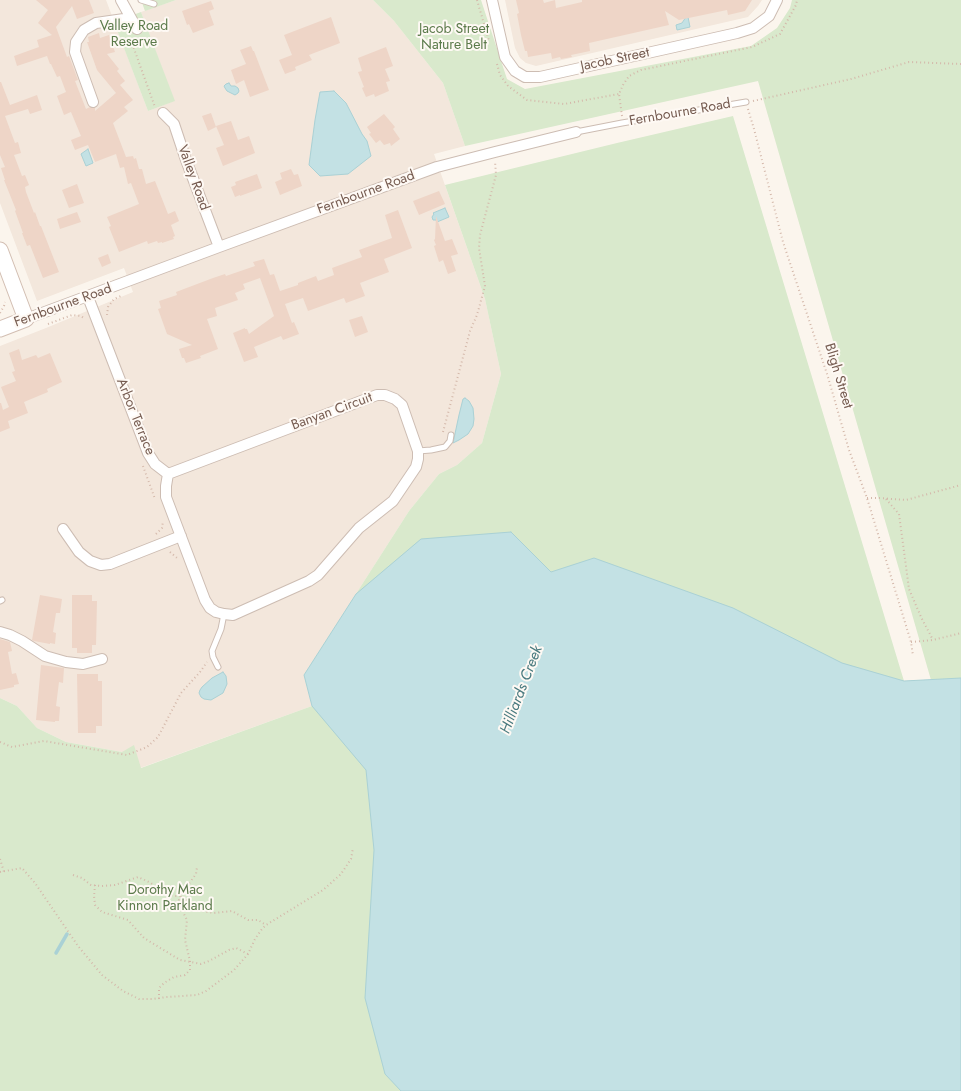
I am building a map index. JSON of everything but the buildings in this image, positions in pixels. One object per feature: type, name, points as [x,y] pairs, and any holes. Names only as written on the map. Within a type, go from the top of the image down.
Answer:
[{"type":"street","points":[[122,0],[137,29]]},
{"type":"street","name":"Jacob Street","points":[[492,0],[505,57],[515,71],[525,77],[540,77],[737,33],[753,28],[769,16],[777,0]]},
{"type":"street","points":[[93,102],[76,52],[76,42],[84,30],[96,23],[131,18]]},
{"type":"street","name":"Valley Road","points":[[163,113],[174,124],[218,247]]},
{"type":"street","name":"Fernbourne Road","points":[[0,328],[437,167],[576,132]]},
{"type":"street","points":[[0,250],[26,319]]},
{"type":"street","name":"Arbor Terrace","points":[[88,296],[148,453],[155,464],[168,474]]},
{"type":"street","name":"Banyan Circuit","points":[[168,474],[377,395],[386,395],[395,399],[402,405],[418,451]]},
{"type":"street","points":[[168,474],[166,497],[207,604],[216,612],[233,615],[309,581],[318,575],[359,528],[393,501],[416,467],[418,451]]},
{"type":"street","points":[[63,529],[79,552],[90,561],[100,565],[110,564],[181,536]]},
{"type":"street","points":[[0,632],[16,638],[45,656],[66,662],[83,664],[102,659]]},
{"type":"lane","points":[[141,0],[154,4]]},
{"type":"lane","name":"Fernbourne Road","points":[[576,132],[746,102]]},
{"type":"lane","points":[[418,451],[445,447],[450,441],[451,435]]},
{"type":"lane","points":[[218,667],[212,651],[221,629],[224,614]]},
{"type":"path","points":[[622,123],[619,94],[629,76],[641,70],[752,47],[780,34],[798,0]]},
{"type":"path","points":[[137,29],[133,46],[155,106],[163,113]]},
{"type":"path","points":[[746,102],[851,79],[910,62],[961,64]]},
{"type":"path","name":"Bligh Street","points":[[746,102],[783,242],[828,377],[849,450],[867,498],[911,642],[913,656]]},
{"type":"path","points":[[107,317],[107,311],[110,303],[121,296]]},
{"type":"path","points":[[48,324],[68,316],[76,315],[81,316],[87,321]]},
{"type":"path","points":[[141,461],[158,506]]},
{"type":"path","points":[[867,498],[906,500],[961,485]]},
{"type":"path","points":[[886,499],[899,514],[909,590],[933,640]]},
{"type":"path","points":[[158,540],[155,534],[162,528],[162,519]]},
{"type":"path","points":[[911,642],[933,640],[961,633]]},
{"type":"path","points":[[0,742],[12,747],[44,741],[127,755],[148,747],[158,737],[181,693],[200,672],[212,651]]},
{"type":"path","points":[[0,872],[22,868],[35,883],[78,946],[102,975],[123,991],[139,999],[153,1000],[197,995],[206,991],[234,970],[248,954],[255,939],[266,925],[323,890],[341,874],[351,859],[353,848]]},
{"type":"path","points":[[0,859],[4,872]]},
{"type":"path","points":[[159,999],[159,988],[164,983],[174,977],[185,975],[190,970],[190,961],[185,940],[187,920],[179,900],[196,874],[198,867]]},
{"type":"path","points":[[73,875],[82,878],[91,885],[115,885],[138,877],[151,883],[163,893],[173,896],[181,896],[202,911],[214,913],[232,911],[248,920],[258,920],[266,925]]},
{"type":"path","points":[[95,885],[95,905],[102,912],[128,920],[144,938],[180,960],[201,964],[236,948],[248,954]]},
{"type":"shaded area","points":[[0,0],[106,0],[148,111],[174,101],[141,12],[176,0],[373,0],[394,21],[443,83],[465,146],[434,154],[485,299],[501,374],[482,443],[457,465],[439,474],[409,511],[304,675],[312,706],[140,768],[122,752],[66,742],[37,728],[17,706],[0,698],[0,346],[133,292],[124,268],[37,301],[0,203]]},
{"type":"shaded area","points":[[505,0],[762,0],[748,17],[536,66],[526,63],[520,58],[515,48]]},
{"type":"green space","points":[[141,0],[176,0],[145,11]]},
{"type":"green space","points":[[373,0],[481,0],[507,79],[525,89],[751,46],[777,28],[790,8],[792,0],[961,0],[961,1091],[0,1091],[0,698],[17,706],[37,728],[66,742],[122,752],[134,745],[141,768],[312,706],[304,675],[409,511],[439,474],[457,465],[482,443],[501,374],[485,299],[445,185],[733,116],[904,681],[931,680],[758,81],[465,146],[443,83],[394,21]]},
{"type":"green space","name":"Valley Road Reserve","points":[[141,12],[175,101],[148,111],[114,22]]},
{"type":"water","points":[[686,17],[688,17],[690,27],[677,30],[676,25],[682,23]]},
{"type":"water","points":[[229,83],[231,86],[238,88],[238,93],[235,95],[227,91],[224,86]]},
{"type":"water","points":[[334,91],[346,103],[367,141],[371,156],[348,174],[320,176],[309,165],[315,120],[320,92]]},
{"type":"water","points":[[88,149],[93,163],[86,166],[81,154]]},
{"type":"water","points":[[445,208],[449,217],[437,222],[436,220],[433,220],[433,213]]},
{"type":"water","points":[[465,398],[469,401],[473,408],[473,426],[468,434],[453,443],[463,399]]},
{"type":"water","name":"Hilliards Creek","points":[[511,532],[551,572],[594,558],[733,608],[842,663],[904,681],[961,678],[961,1091],[401,1091],[385,1074],[365,998],[374,850],[366,770],[312,706],[304,675],[356,594],[421,539]]},
{"type":"water","points":[[223,672],[226,676],[227,684],[223,693],[211,700],[201,697],[199,693],[202,687],[212,678]]},
{"type":"waterway","points":[[56,953],[67,934]]},
{"type":"park label","name":"Jacob Street Nature Belt","points":[[454,38]]},
{"type":"park label","name":"Dorothy Mac Kinnon Parkland","points":[[165,900]]}]
